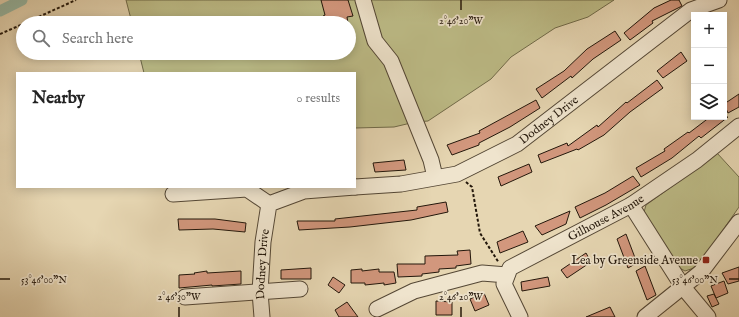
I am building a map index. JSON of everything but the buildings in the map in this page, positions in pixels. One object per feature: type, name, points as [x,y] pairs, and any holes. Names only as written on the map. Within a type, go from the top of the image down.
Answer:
[{"type":"street","points":[[363,0],[375,41],[391,62],[431,160],[435,178]]},
{"type":"street","name":"Dodney Drive","points":[[356,187],[401,184],[457,174],[517,144],[691,10],[712,1]]},
{"type":"street","name":"Gilhouse Avenue","points":[[507,275],[510,268],[631,205],[697,160],[739,126]]},
{"type":"street","name":"Dodney Drive","points":[[262,317],[260,292],[269,204],[304,191],[342,188]]},
{"type":"street","points":[[173,194],[247,189],[269,204]]},
{"type":"street","points":[[631,205],[683,286],[708,317]]},
{"type":"street","points":[[645,317],[702,272],[738,224]]},
{"type":"street","points":[[376,309],[414,291],[482,273],[507,275],[504,284],[520,317]]},
{"type":"street","points":[[185,297],[300,289]]},
{"type":"path","points":[[40,16],[76,0]]},
{"type":"path","points":[[0,34],[16,27]]},
{"type":"path","points":[[453,174],[472,187],[480,233],[507,275]]},
{"type":"shaded area","points":[[126,0],[614,0],[588,17],[555,28],[511,57],[491,79],[428,121],[415,122],[394,127],[356,128],[356,72],[144,72],[141,60],[356,60],[356,16],[130,16]]},
{"type":"shaded area","points":[[717,153],[739,177],[739,207],[709,250],[694,268],[685,271],[676,266],[645,219],[644,212],[646,205]]},
{"type":"waterway","points":[[0,11],[22,0]]},
{"type":"place","name":"Lea by Greenside Avenue","points":[[706,260]]}]
